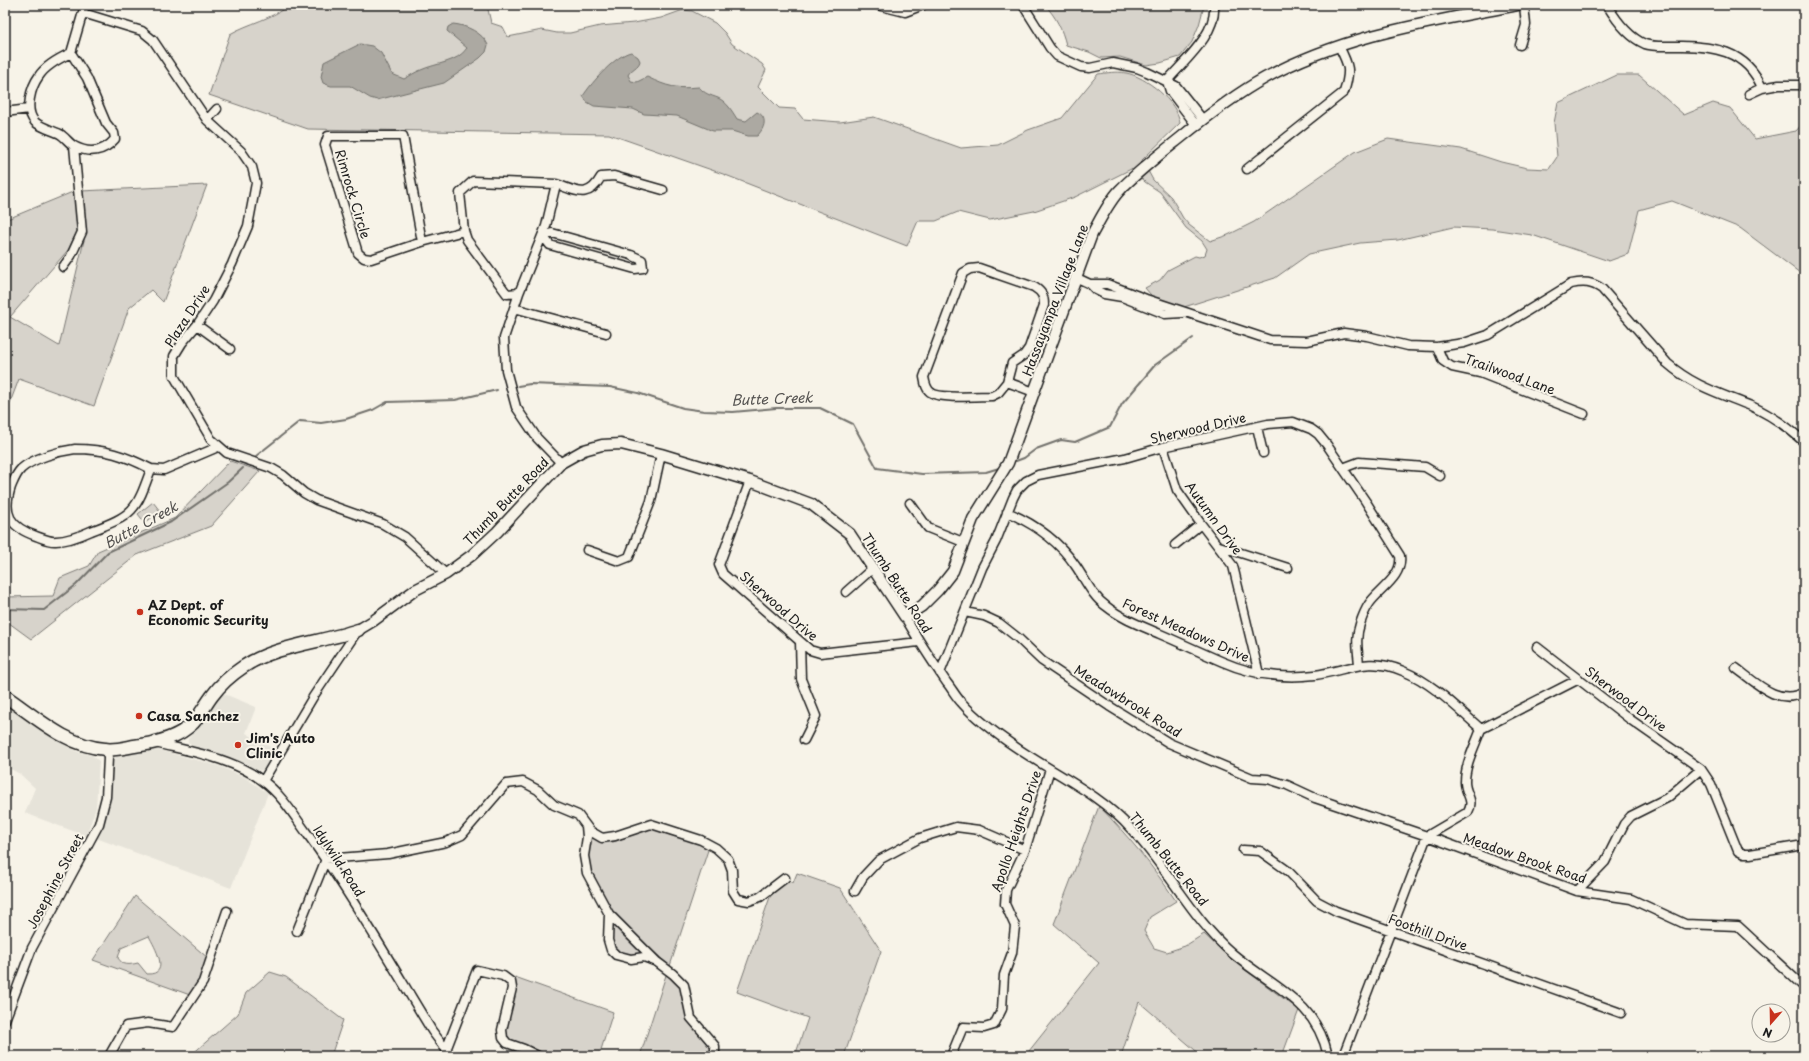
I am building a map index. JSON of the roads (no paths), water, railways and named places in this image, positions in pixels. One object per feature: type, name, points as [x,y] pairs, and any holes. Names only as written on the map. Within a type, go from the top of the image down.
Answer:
[{"type":"main road","points":[[5,696],[67,738],[84,746],[107,750],[155,743],[178,735],[193,722],[222,684],[244,667],[269,655],[296,646],[336,638],[358,630]]},
{"type":"street","points":[[877,5],[905,12],[923,5]]},
{"type":"street","points":[[1023,5],[1050,48],[1057,56],[1081,67],[1090,68],[1113,63],[1122,64],[1137,68],[1167,81],[1176,86],[1177,95],[1200,122]]},
{"type":"street","points":[[1167,81],[1209,32],[1214,18],[1214,5]]},
{"type":"street","name":"Hassayampa Village Lane","points":[[906,617],[922,606],[938,590],[953,571],[973,519],[1008,463],[1092,234],[1103,214],[1119,191],[1200,122],[1265,78],[1339,46],[1382,32],[1517,5]]},
{"type":"street","points":[[1520,45],[1526,25],[1524,5]]},
{"type":"street","points":[[1607,5],[1616,20],[1633,38],[1646,45],[1701,45],[1726,51],[1750,67],[1758,77],[1762,88]]},
{"type":"street","points":[[71,53],[87,78],[106,123],[114,132],[115,139],[109,146],[92,152],[74,146],[60,135],[35,121],[29,109],[31,95],[39,76],[56,60],[71,53],[84,9]]},
{"type":"street","name":"Plaza Drive","points":[[84,9],[142,31],[153,40],[207,120],[241,151],[252,167],[256,183],[248,226],[216,295],[198,325],[182,343],[174,356],[174,376],[211,439],[227,453],[271,468],[283,475],[304,493],[316,500],[383,524],[405,537],[446,574]]},
{"type":"street","points":[[1247,169],[1344,92],[1349,76],[1346,62],[1339,46]]},
{"type":"street","points":[[1749,94],[1762,88],[1778,85],[1804,85]]},
{"type":"street","points":[[5,112],[29,109]]},
{"type":"street","points":[[207,120],[218,109]]},
{"type":"street","name":"Rimrock Circle","points":[[422,242],[403,136],[328,136],[325,145],[358,253],[364,258],[371,259],[422,242],[464,231]]},
{"type":"street","points":[[63,267],[71,256],[82,232],[74,146]]},
{"type":"street","points":[[519,293],[507,294],[467,240],[464,231],[460,193],[473,182],[556,184],[583,193],[595,188],[601,177],[614,176],[663,190]]},
{"type":"street","points":[[556,184],[543,236],[519,293],[504,338],[506,370],[516,407],[537,438],[561,463]]},
{"type":"street","points":[[552,233],[631,255],[642,260],[643,268],[636,269],[550,246],[543,236],[552,233]]},
{"type":"street","points":[[979,268],[1034,287],[1040,291],[1044,298],[1044,305],[1029,348],[1024,355],[1012,363],[1007,382],[998,394],[992,396],[939,396],[931,393],[925,386],[924,377],[963,273],[970,269],[979,268]]},
{"type":"street","points":[[1075,277],[1090,284],[1096,290],[1104,294],[1135,299],[1164,314],[1188,312],[1270,340],[1308,341],[1344,333],[1367,336],[1408,346],[1437,347],[1464,343],[1488,335],[1571,284],[1583,281],[1594,283],[1602,289],[1667,363],[1677,372],[1691,382],[1752,407],[1780,423],[1804,442]]},
{"type":"street","points":[[514,308],[606,334]]},
{"type":"street","points":[[198,325],[230,349]]},
{"type":"street","name":"Trailwood Lane","points":[[1437,347],[1443,361],[1452,367],[1480,373],[1584,414]]},
{"type":"street","points":[[1007,382],[1034,392]]},
{"type":"street","name":"Sherwood Drive","points":[[940,673],[982,568],[996,541],[1007,512],[1017,490],[1026,481],[1038,475],[1125,458],[1163,447],[1257,427],[1293,422],[1311,429],[1327,444],[1400,556],[1400,562],[1396,574],[1369,605],[1360,624],[1357,639],[1359,665]]},
{"type":"street","points":[[1257,427],[1262,453]]},
{"type":"street","name":"Thumb Butte Road","points":[[264,781],[313,697],[358,630],[373,621],[415,590],[446,574],[472,555],[497,532],[561,463],[584,450],[602,445],[621,444],[660,454],[750,481],[812,504],[850,534],[906,617],[919,642],[961,702],[983,722],[1018,748],[1107,806],[1132,829],[1204,924],[1233,954],[1298,1002],[1312,1017],[1328,1056]]},
{"type":"street","points":[[150,469],[138,501],[128,514],[108,525],[65,541],[47,540],[27,532],[14,524],[7,510],[7,499],[14,478],[19,471],[24,467],[61,451],[90,449],[111,452],[132,459],[150,469],[164,470],[218,446]]},
{"type":"street","name":"Autumn Drive","points":[[1163,447],[1177,490],[1234,566],[1259,674]]},
{"type":"street","points":[[587,550],[619,561],[630,557],[652,501],[660,454]]},
{"type":"street","points":[[1343,468],[1359,462],[1424,467],[1440,476]]},
{"type":"street","name":"Sherwood Drive","points":[[750,481],[719,565],[724,574],[810,650],[820,653],[919,642]]},
{"type":"street","points":[[910,503],[928,528],[963,542]]},
{"type":"street","name":"Forest Meadows Drive","points":[[1007,512],[1041,529],[1057,543],[1075,565],[1085,582],[1106,606],[1128,620],[1224,662],[1259,674],[1270,676],[1316,675],[1367,664],[1384,665],[1403,670],[1418,678],[1443,696],[1481,729]]},
{"type":"street","points":[[1175,545],[1201,524]]},
{"type":"street","points":[[1219,546],[1288,568]]},
{"type":"street","points":[[846,592],[873,568]]},
{"type":"street","name":"Meadowbrook Road","points":[[965,612],[984,616],[999,623],[1018,638],[1042,661],[1109,706],[1169,743],[1252,778],[1268,779],[1287,785],[1316,798],[1427,836]]},
{"type":"street","points":[[800,642],[801,679],[816,716],[804,740]]},
{"type":"street","name":"Sherwood Drive","points":[[1537,647],[1631,720],[1700,768],[1712,784],[1738,851],[1744,854],[1750,854],[1804,846]]},
{"type":"street","points":[[1736,668],[1766,691],[1776,695],[1793,697],[1803,694]]},
{"type":"street","points":[[1343,1056],[1427,836],[1468,812],[1471,807],[1471,801],[1465,784],[1466,769],[1481,729],[1579,679]]},
{"type":"street","name":"Idylwild Road","points":[[155,743],[220,759],[264,781],[279,795],[326,859],[432,1031],[449,1053]]},
{"type":"street","name":"Josephine Street","points":[[5,1020],[32,948],[99,824],[106,797],[107,750]]},
{"type":"street","points":[[1577,891],[1605,862],[1624,824],[1631,816],[1667,798],[1700,768]]},
{"type":"street","name":"Apollo Heights Drive","points":[[952,1056],[963,1027],[984,1028],[994,1025],[1002,1009],[1004,975],[1012,954],[1015,926],[1005,904],[1006,890],[1025,850],[1050,769]]},
{"type":"street","points":[[297,931],[326,859],[388,854],[452,840],[462,835],[506,784],[523,782],[538,790],[554,805],[578,815],[590,831],[602,838],[615,836],[651,824],[701,840],[716,848],[728,860],[732,870],[733,891],[738,899],[749,901],[760,897],[785,878]]},
{"type":"street","points":[[586,826],[587,837],[584,856],[587,873],[609,914],[657,962],[673,974],[684,985],[691,1018],[715,1046],[715,1056]]},
{"type":"street","points":[[855,891],[864,877],[879,860],[920,838],[956,827],[979,830],[1025,850]]},
{"type":"street","name":"Meadow Brook Road","points":[[1427,836],[1577,891],[1631,899],[1684,924],[1738,926],[1804,986]]},
{"type":"street","name":"Foothill Drive","points":[[1243,850],[1260,851],[1288,870],[1317,901],[1336,911],[1621,1013]]},
{"type":"street","points":[[109,1056],[126,1026],[148,1023],[173,1027],[203,982],[227,911]]},
{"type":"street","points":[[609,914],[608,940],[611,950],[616,956],[631,959],[644,957],[657,962]]},
{"type":"street","points":[[449,1053],[477,970],[503,976],[511,982],[512,988],[502,1030],[503,1038],[507,1044],[524,1049],[538,1056]]},
{"type":"waterway","name":"Butte Creek","points":[[1016,461],[1024,458],[1036,449],[1061,440],[1075,442],[1110,427],[1122,404],[1155,365],[1193,338]]},
{"type":"waterway","name":"Butte Creek","points":[[518,386],[530,384],[610,387],[638,393],[683,408],[704,411],[733,412],[776,408],[820,408],[853,424],[877,468],[922,474],[986,472],[999,468]]},
{"type":"waterway","name":"Butte Creek","points":[[256,456],[300,421],[321,423],[346,419],[373,410],[387,402],[455,400],[497,390]]},
{"type":"waterway","name":"Butte Creek","points":[[5,609],[44,610],[76,585],[108,552],[171,522],[228,482],[243,468]]},
{"type":"place","name":"AZ Dept. of Economic Security","points":[[140,612]]},
{"type":"place","name":"Casa Sanchez","points":[[139,716]]},
{"type":"place","name":"Jim's Auto Clinic","points":[[238,745]]}]
